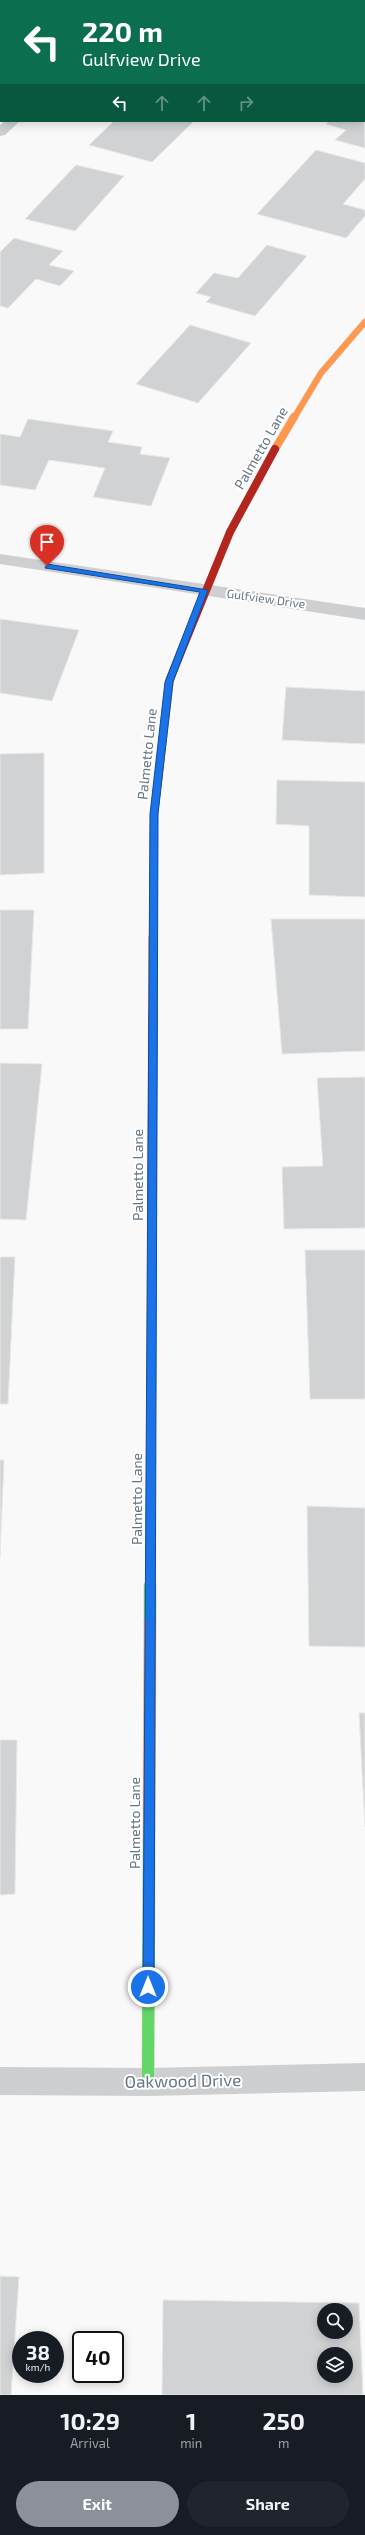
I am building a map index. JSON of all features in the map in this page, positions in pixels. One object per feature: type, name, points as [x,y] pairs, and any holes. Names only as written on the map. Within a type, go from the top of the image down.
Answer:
[{"type":"street","points":[[0,132],[12,122]]},
{"type":"street","name":"Palmetto Lane","points":[[148,2082],[154,814],[169,682],[204,590],[261,471],[321,372],[365,322]]},
{"type":"street","name":"Gulfview Drive","points":[[0,559],[365,614]]},
{"type":"street","name":"Oakwood Drive","points":[[0,2081],[148,2082],[365,2077]]},
{"type":"building","points":[[113,122],[193,122],[152,162],[89,145]]},
{"type":"building","points":[[328,122],[365,122],[365,148],[335,140],[346,130],[326,124]]},
{"type":"building","points":[[316,150],[365,163],[365,179],[343,204],[365,210],[365,216],[346,238],[257,214]]},
{"type":"building","points":[[76,165],[124,176],[75,231],[25,219]]},
{"type":"building","points":[[14,238],[63,251],[49,265],[74,271],[60,286],[36,279],[8,308],[0,306],[0,252]]},
{"type":"building","points":[[267,245],[307,256],[255,316],[206,302],[211,297],[196,293],[214,273],[238,278]]},
{"type":"building","points":[[190,325],[251,343],[198,403],[136,384]]},
{"type":"building","points":[[28,419],[113,431],[108,442],[142,447],[140,454],[170,458],[151,506],[93,497],[105,468],[49,460],[35,490],[0,485],[0,434],[20,437]]},
{"type":"building","points":[[0,619],[79,630],[52,701],[0,693]]},
{"type":"building","points":[[286,687],[365,691],[365,744],[282,740]]},
{"type":"building","points":[[44,753],[44,873],[0,875],[0,754]]},
{"type":"building","points":[[277,780],[365,782],[365,897],[309,895],[309,826],[276,824]]},
{"type":"building","points":[[0,910],[34,910],[28,1029],[0,1029]]},
{"type":"building","points":[[271,919],[365,919],[365,1051],[282,1054]]},
{"type":"building","points":[[0,1063],[42,1064],[26,1220],[0,1219]]},
{"type":"building","points":[[365,1077],[365,1228],[284,1229],[282,1167],[323,1166],[317,1078]]},
{"type":"building","points":[[305,1250],[365,1250],[365,1399],[310,1399]]},
{"type":"building","points":[[0,1257],[15,1257],[8,1404],[0,1404]]},
{"type":"building","points":[[0,1460],[4,1460],[0,1558]]},
{"type":"building","points":[[307,1506],[365,1508],[365,1647],[309,1646]]},
{"type":"building","points":[[359,1713],[365,1713],[365,1827]]},
{"type":"building","points":[[0,1740],[17,1740],[15,1894],[0,1895]]},
{"type":"building","points":[[0,2276],[19,2277],[15,2331],[12,2331],[11,2395],[0,2395]]},
{"type":"building","points":[[163,2300],[359,2303],[363,2395],[162,2395]]},
{"type":"traffic: fast","points":[[150,1623],[151,1417]]},
{"type":"traffic: fast","points":[[148,2082],[149,1841]]},
{"type":"traffic: slow","points":[[275,449],[321,373],[365,322]]},
{"type":"traffic: slow","points":[[153,1015],[154,815],[170,679]]},
{"type":"traffic: slow","points":[[151,1417],[152,1208]]},
{"type":"traffic: slow","points":[[149,1841],[150,1623]]},
{"type":"traffic: jam","points":[[170,679],[205,590],[230,532],[275,449]]},
{"type":"traffic: jam","points":[[152,1208],[153,1015]]},
{"type":"route","points":[[47,566],[204,590],[169,682],[154,814],[148,1987]]}]
